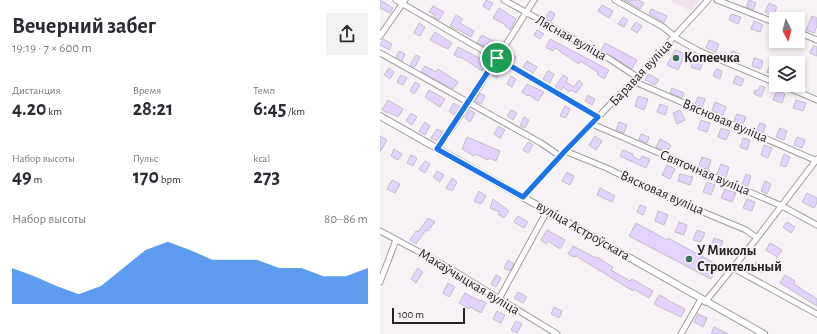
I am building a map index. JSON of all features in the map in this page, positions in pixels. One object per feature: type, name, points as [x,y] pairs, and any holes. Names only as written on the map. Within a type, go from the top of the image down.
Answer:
[{"type":"street","points":[[396,0],[404,2],[598,117]]},
{"type":"street","name":"Лясная вуліца","points":[[504,0],[608,58],[637,77]]},
{"type":"street","points":[[437,149],[469,103],[534,0]]},
{"type":"street","points":[[614,0],[663,27],[675,37],[699,51],[769,80]]},
{"type":"street","name":"Баравая вуліца","points":[[523,197],[560,156],[675,37],[708,0]]},
{"type":"street","points":[[717,0],[769,20]]},
{"type":"street","points":[[380,36],[404,2]]},
{"type":"street","points":[[805,35],[817,40]]},
{"type":"street","points":[[380,53],[541,143],[560,156]]},
{"type":"street","name":"Вясновая вуліца","points":[[633,81],[817,160]]},
{"type":"street","points":[[798,92],[817,100]]},
{"type":"street","name":"вуліца Астроўскага","points":[[380,116],[764,334]]},
{"type":"street","name":"Святочная вуліца","points":[[592,124],[782,206],[817,225]]},
{"type":"street","name":"Вясковая вуліца","points":[[565,151],[609,169],[655,192],[733,224],[746,230],[757,238]]},
{"type":"street","points":[[681,334],[703,300],[733,268],[817,160]]},
{"type":"street","points":[[499,299],[547,211]]},
{"type":"street","name":"Макаўчыцкая вуліца","points":[[380,231],[449,268],[557,334]]},
{"type":"street","points":[[380,282],[396,240]]},
{"type":"street","points":[[733,268],[817,314]]},
{"type":"shaded area","points":[[670,0],[701,0],[690,11]]},
{"type":"building","points":[[380,0],[393,8],[390,13],[380,8]]},
{"type":"building","points":[[486,0],[493,3],[489,10],[483,6]]},
{"type":"building","points":[[624,0],[639,0],[644,3],[640,9]]},
{"type":"building","points":[[749,0],[756,3],[753,10],[746,7]]},
{"type":"building","points":[[769,3],[777,7],[775,12],[769,12],[769,14],[765,12]]},
{"type":"building","points":[[602,5],[613,11],[609,18],[598,11]]},
{"type":"building","points":[[433,6],[444,12],[439,20],[433,17],[435,15],[429,12]]},
{"type":"building","points":[[499,8],[516,19],[510,30],[505,26],[506,25],[493,18]]},
{"type":"building","points":[[651,9],[667,16],[664,23],[649,14]]},
{"type":"building","points":[[550,11],[555,14],[551,22],[545,18]]},
{"type":"building","points":[[731,14],[741,17],[738,24],[729,20]]},
{"type":"building","points":[[456,15],[463,19],[460,23],[474,31],[471,37],[450,26]]},
{"type":"building","points":[[812,16],[817,18],[817,26],[814,33],[806,30]]},
{"type":"building","points":[[623,17],[628,20],[624,27],[618,24]]},
{"type":"building","points":[[754,21],[763,25],[760,32],[751,29]]},
{"type":"building","points":[[636,22],[642,26],[637,33],[631,29]]},
{"type":"building","points":[[419,23],[425,27],[420,36],[414,33]]},
{"type":"building","points":[[537,30],[544,34],[540,39],[534,35]]},
{"type":"building","points":[[435,32],[452,43],[448,49],[430,40]]},
{"type":"building","points":[[482,35],[499,44],[495,51],[477,43]]},
{"type":"building","points":[[383,39],[392,44],[389,50],[380,45]]},
{"type":"building","points":[[550,39],[609,70],[604,79],[597,74],[598,72],[580,61],[579,64],[555,48],[553,51],[546,47]]},
{"type":"building","points":[[709,40],[719,44],[716,52],[706,48]]},
{"type":"building","points":[[605,43],[637,60],[632,69],[601,50]]},
{"type":"building","points":[[813,46],[817,47],[817,56],[810,53]]},
{"type":"building","points":[[458,47],[487,62],[482,71],[461,57],[460,58],[454,55]]},
{"type":"building","points":[[675,50],[685,54],[678,70],[667,65]]},
{"type":"building","points":[[399,51],[405,54],[402,61],[396,57]]},
{"type":"building","points":[[507,51],[516,57],[513,62],[503,56]]},
{"type":"building","points":[[732,51],[740,54],[738,61],[729,58]]},
{"type":"building","points":[[416,55],[420,57],[415,67],[410,65]]},
{"type":"building","points":[[754,58],[763,61],[761,69],[752,66]]},
{"type":"building","points":[[694,59],[703,62],[700,70],[691,67]]},
{"type":"building","points":[[527,61],[537,67],[533,73],[523,67]]},
{"type":"building","points":[[425,66],[436,72],[438,69],[458,82],[453,89],[421,72]]},
{"type":"building","points":[[496,67],[502,70],[497,78],[492,75]]},
{"type":"building","points":[[389,68],[394,72],[390,79],[384,75]]},
{"type":"building","points":[[716,69],[722,71],[720,79],[713,76]]},
{"type":"building","points":[[548,71],[554,74],[550,83],[543,79]]},
{"type":"building","points":[[649,74],[659,80],[655,85],[645,80]]},
{"type":"building","points":[[401,75],[407,78],[403,85],[397,82]]},
{"type":"building","points":[[563,75],[568,78],[566,82],[574,87],[579,80],[583,84],[576,93],[571,90],[569,92],[563,87],[561,91],[555,87]]},
{"type":"building","points":[[511,76],[516,79],[512,87],[507,84]]},
{"type":"building","points":[[736,76],[744,79],[741,86],[733,83]]},
{"type":"building","points":[[415,82],[420,85],[414,94],[410,91]]},
{"type":"building","points":[[527,84],[544,92],[538,101],[522,92]]},
{"type":"building","points":[[760,86],[765,87],[761,97],[754,94],[755,90],[758,91]]},
{"type":"building","points":[[672,88],[684,93],[682,98],[670,93]]},
{"type":"building","points":[[429,90],[445,99],[440,107],[425,97]]},
{"type":"building","points":[[777,92],[785,94],[782,103],[773,100]]},
{"type":"building","points":[[480,93],[485,96],[481,104],[475,101]]},
{"type":"building","points":[[588,95],[595,99],[592,105],[585,101]]},
{"type":"building","points":[[638,96],[648,99],[644,110],[635,106]]},
{"type":"building","points":[[698,97],[705,99],[702,107],[695,104]]},
{"type":"building","points":[[388,100],[403,109],[398,117],[382,110]]},
{"type":"building","points":[[796,100],[806,103],[803,111],[793,108]]},
{"type":"building","points":[[715,102],[726,107],[723,115],[712,111]]},
{"type":"building","points":[[454,103],[460,107],[454,115],[449,111]]},
{"type":"building","points":[[660,104],[668,107],[665,115],[657,112]]},
{"type":"building","points":[[565,106],[570,109],[566,118],[560,116]]},
{"type":"building","points":[[470,110],[475,113],[470,122],[465,118]]},
{"type":"building","points":[[511,110],[517,113],[513,120],[507,116]]},
{"type":"building","points":[[680,110],[685,120],[677,124],[673,113]]},
{"type":"building","points":[[411,113],[417,117],[412,125],[406,121]]},
{"type":"building","points":[[737,114],[746,117],[743,124],[734,121]]},
{"type":"building","points":[[524,117],[529,120],[525,128],[520,126]]},
{"type":"building","points":[[701,120],[710,123],[707,132],[698,129]]},
{"type":"building","points":[[425,122],[430,126],[425,135],[419,131]]},
{"type":"building","points":[[619,122],[627,125],[624,133],[616,130]]},
{"type":"building","points":[[760,123],[766,125],[763,133],[757,130]]},
{"type":"building","points":[[499,126],[505,130],[500,138],[494,134]]},
{"type":"building","points":[[721,128],[730,131],[726,140],[718,137]]},
{"type":"building","points":[[780,128],[787,131],[784,140],[776,137]]},
{"type":"building","points":[[437,129],[443,132],[437,141],[431,138]]},
{"type":"building","points":[[641,134],[649,137],[647,143],[639,140]]},
{"type":"building","points":[[380,136],[387,140],[380,152]]},
{"type":"building","points":[[595,136],[602,141],[596,150],[589,145]]},
{"type":"building","points":[[467,137],[500,151],[496,161],[489,158],[488,160],[475,154],[474,156],[462,149]]},
{"type":"building","points":[[797,137],[805,140],[802,148],[794,145]]},
{"type":"building","points":[[743,138],[750,140],[747,150],[740,147]]},
{"type":"building","points":[[660,139],[671,145],[667,152],[656,147]]},
{"type":"building","points":[[528,142],[533,145],[528,153],[523,150]]},
{"type":"building","points":[[764,145],[772,148],[768,158],[761,155]]},
{"type":"building","points":[[394,149],[402,154],[398,160],[391,156]]},
{"type":"building","points":[[623,150],[633,154],[632,156],[640,160],[642,156],[650,159],[646,168],[620,156]]},
{"type":"building","points":[[784,154],[790,157],[786,167],[780,165]]},
{"type":"building","points":[[411,155],[417,158],[413,166],[407,163]]},
{"type":"building","points":[[702,157],[711,160],[708,170],[699,166]]},
{"type":"building","points":[[425,161],[430,164],[425,173],[419,169]]},
{"type":"building","points":[[721,164],[729,167],[726,177],[717,174]]},
{"type":"building","points":[[667,165],[675,169],[670,179],[662,175]]},
{"type":"building","points":[[437,171],[444,175],[440,182],[433,177]]},
{"type":"building","points":[[567,172],[574,176],[570,185],[562,181]]},
{"type":"building","points":[[680,174],[693,177],[690,185],[678,181]]},
{"type":"building","points":[[746,174],[751,176],[748,186],[742,184]]},
{"type":"building","points":[[452,178],[457,182],[452,191],[446,188]]},
{"type":"building","points":[[392,180],[400,184],[395,193],[387,189]]},
{"type":"building","points":[[765,181],[771,184],[767,194],[761,191]]},
{"type":"building","points":[[707,182],[715,185],[711,195],[703,192]]},
{"type":"building","points":[[600,188],[615,196],[612,202],[597,195]]},
{"type":"building","points":[[725,189],[736,193],[732,202],[721,198]]},
{"type":"building","points":[[479,191],[486,196],[481,204],[474,201]]},
{"type":"building","points":[[807,193],[817,198],[817,203],[814,208],[802,202]]},
{"type":"building","points":[[493,199],[509,211],[504,218],[498,214],[500,212],[490,208]]},
{"type":"building","points":[[747,199],[755,202],[752,211],[743,208]]},
{"type":"building","points":[[640,205],[646,207],[643,215],[637,212]]},
{"type":"building","points":[[658,211],[668,215],[664,225],[655,221]]},
{"type":"building","points":[[518,216],[528,222],[524,228],[514,222]]},
{"type":"building","points":[[428,218],[435,222],[428,231],[426,230],[416,244],[410,240]]},
{"type":"building","points":[[679,222],[687,225],[684,235],[675,232]]},
{"type":"building","points":[[787,222],[795,227],[791,233],[783,227]]},
{"type":"building","name":"У Миколы Строительный","points":[[636,223],[667,240],[668,238],[718,265],[711,279],[629,236]]},
{"type":"building","points":[[547,230],[565,240],[560,249],[548,241],[546,244],[541,240]]},
{"type":"building","points":[[697,230],[705,233],[701,242],[693,240]]},
{"type":"building","points":[[714,238],[723,241],[720,249],[711,246]]},
{"type":"building","points":[[770,243],[782,250],[777,257],[766,250]]},
{"type":"building","points":[[573,246],[596,258],[597,257],[613,267],[611,270],[630,281],[632,279],[653,291],[649,298],[634,289],[633,291],[576,256],[574,257],[568,254]]},
{"type":"building","points":[[508,260],[514,264],[510,271],[504,268]]},
{"type":"building","points":[[756,262],[765,266],[762,273],[753,269]]},
{"type":"building","points":[[418,268],[423,272],[416,283],[411,279]]},
{"type":"building","points":[[496,275],[501,278],[496,287],[491,284]]},
{"type":"building","points":[[785,275],[795,281],[794,284],[817,299],[817,306],[780,283]]},
{"type":"building","points":[[448,283],[455,287],[449,297],[443,293]]},
{"type":"building","points":[[518,292],[527,297],[523,303],[514,298]]},
{"type":"building","points":[[465,293],[486,303],[481,313],[470,307],[469,309],[459,303]]},
{"type":"building","points":[[659,295],[685,309],[681,317],[654,304]]},
{"type":"building","points":[[554,307],[562,311],[559,318],[551,314]]},
{"type":"building","points":[[497,311],[505,315],[501,323],[493,319]]},
{"type":"building","points":[[698,314],[707,318],[703,327],[694,322]]},
{"type":"building","points":[[516,321],[522,324],[517,333],[511,330]]},
{"type":"building","points":[[714,327],[728,334],[711,334]]},
{"type":"place","name":"Копеечка","points":[[676,58]]},
{"type":"place","name":"У Миколы Строительный","points":[[689,259]]},
{"type":"route","points":[[497,58],[598,117],[523,197],[437,149],[469,103],[497,58]]}]
